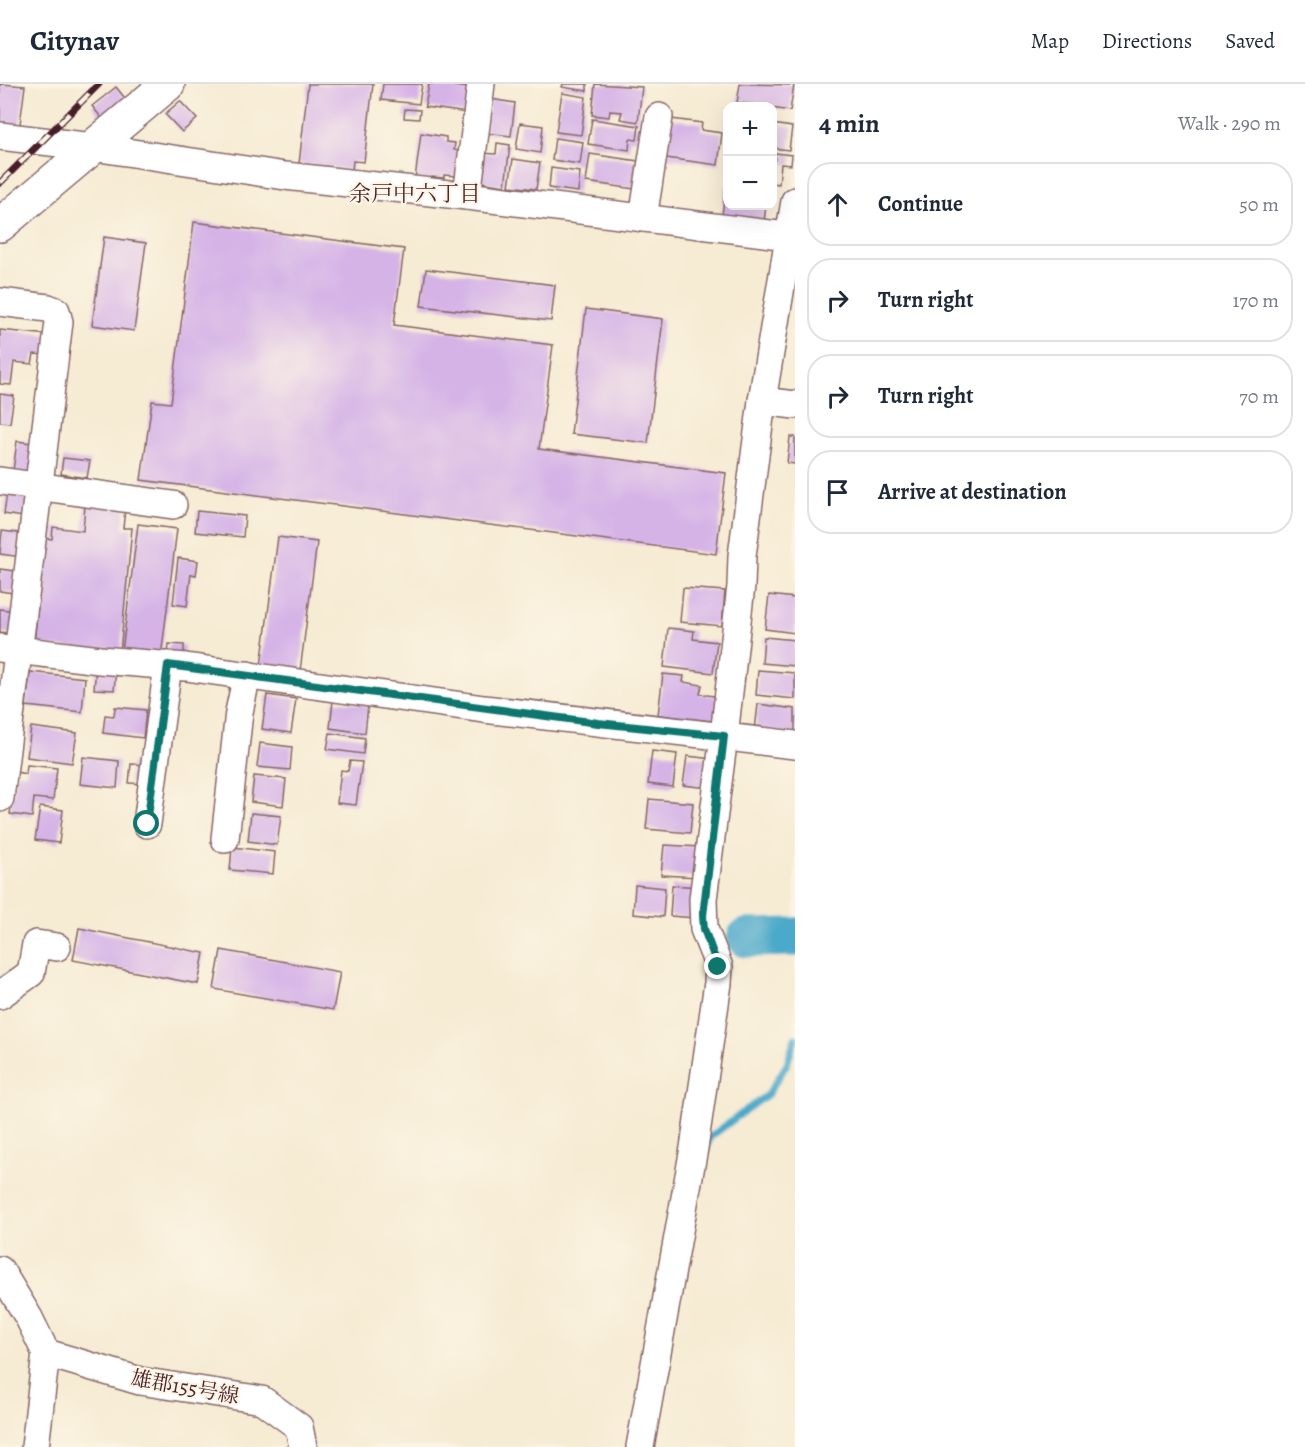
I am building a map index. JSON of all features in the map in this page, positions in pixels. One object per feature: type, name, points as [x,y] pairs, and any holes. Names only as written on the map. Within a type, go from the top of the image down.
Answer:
[{"type":"main road","points":[[0,225],[168,84]]},
{"type":"street","points":[[467,195],[481,84]]},
{"type":"street","points":[[644,218],[658,117]]},
{"type":"street","points":[[0,136],[93,147],[285,176],[467,195],[792,237]]},
{"type":"street","points":[[640,1447],[694,1148],[718,983],[718,967],[704,929],[703,916],[741,586],[742,556],[762,401],[792,237],[795,201]]},
{"type":"street","points":[[0,302],[48,308],[56,311],[59,322],[39,486],[9,649],[0,798]]},
{"type":"street","points":[[762,401],[795,405]]},
{"type":"street","points":[[0,481],[173,505]]},
{"type":"street","points":[[9,649],[168,665],[484,709],[795,745]]},
{"type":"street","points":[[147,824],[168,665]]},
{"type":"street","points":[[225,839],[239,712],[247,675]]},
{"type":"street","points":[[0,995],[31,973],[36,944],[57,947]]},
{"type":"street","points":[[0,1270],[29,1318],[46,1353],[35,1447]]},
{"type":"street","name":"雄郡155号線","points":[[46,1353],[140,1381],[262,1400],[299,1428],[303,1447]]},
{"type":"building","points":[[0,84],[25,86],[20,124],[0,122]]},
{"type":"building","points":[[308,84],[373,84],[364,162],[353,161],[352,170],[299,164]]},
{"type":"building","points":[[383,84],[422,84],[419,104],[381,100]]},
{"type":"building","points":[[429,84],[454,84],[454,86],[471,88],[467,113],[425,107]]},
{"type":"building","points":[[563,84],[587,84],[587,91],[562,87]]},
{"type":"building","points":[[595,84],[642,87],[638,122],[620,119],[622,112],[610,111],[609,117],[592,115]]},
{"type":"building","points":[[740,84],[794,85],[790,111],[777,109],[777,102],[737,102]]},
{"type":"building","points":[[116,87],[128,102],[104,121],[92,106]]},
{"type":"building","points":[[562,93],[586,97],[581,135],[556,132]]},
{"type":"building","points":[[490,99],[515,103],[511,136],[485,133]]},
{"type":"building","points":[[180,101],[197,119],[182,132],[165,114]]},
{"type":"building","points":[[405,109],[420,110],[419,119],[404,118]]},
{"type":"building","points":[[592,119],[639,126],[637,140],[630,139],[629,150],[588,144]]},
{"type":"building","points":[[671,119],[702,123],[701,130],[722,133],[718,165],[666,158]]},
{"type":"building","points":[[520,123],[543,126],[540,153],[516,149]]},
{"type":"building","points":[[777,125],[792,127],[789,150],[777,149]]},
{"type":"building","points":[[421,133],[446,137],[446,142],[455,143],[454,150],[460,151],[457,176],[432,177],[432,181],[415,179]]},
{"type":"building","points":[[555,138],[583,142],[580,164],[552,160]]},
{"type":"building","points":[[497,143],[510,145],[505,186],[479,182],[482,153],[496,154]]},
{"type":"building","points":[[777,153],[792,155],[791,165],[781,164],[779,184],[777,184]]},
{"type":"building","points":[[590,154],[645,162],[641,190],[586,182]]},
{"type":"building","points":[[513,159],[540,163],[536,189],[509,186]]},
{"type":"building","points":[[551,168],[580,172],[578,192],[549,188]]},
{"type":"building","points":[[723,207],[723,210],[765,210],[764,221],[722,215]]},
{"type":"building","points":[[194,222],[404,249],[394,325],[553,345],[539,449],[726,473],[716,554],[141,480],[152,401],[171,403]]},
{"type":"building","points":[[104,237],[146,243],[134,331],[92,325]]},
{"type":"building","points":[[426,269],[555,285],[551,321],[421,306]]},
{"type":"building","points":[[586,309],[663,319],[648,443],[571,434]]},
{"type":"building","points":[[0,330],[48,335],[45,355],[34,354],[32,364],[14,362],[11,385],[0,384]]},
{"type":"building","points":[[0,394],[14,396],[10,423],[0,422]]},
{"type":"building","points":[[790,437],[795,437],[795,464],[787,463]]},
{"type":"building","points":[[17,441],[31,443],[34,474],[13,471]]},
{"type":"building","points":[[63,458],[90,461],[87,478],[61,474]]},
{"type":"building","points":[[7,492],[33,496],[30,518],[4,514]]},
{"type":"building","points":[[85,505],[125,509],[123,528],[132,528],[120,653],[34,644],[45,538],[52,539],[53,527],[83,531]]},
{"type":"building","points":[[197,511],[245,516],[243,537],[195,532]]},
{"type":"building","points":[[138,524],[177,529],[161,657],[122,652]]},
{"type":"building","points":[[2,531],[26,534],[22,557],[0,554]]},
{"type":"building","points":[[278,537],[317,542],[300,671],[261,666]]},
{"type":"building","points":[[178,558],[198,561],[196,575],[191,574],[187,606],[173,604]]},
{"type":"building","points":[[0,569],[22,572],[20,594],[0,591]]},
{"type":"building","points":[[683,588],[725,591],[722,626],[680,622]]},
{"type":"building","points":[[769,595],[795,598],[795,633],[765,629]]},
{"type":"building","points":[[0,609],[16,611],[12,634],[0,632]]},
{"type":"building","points":[[668,628],[694,631],[693,639],[717,642],[713,673],[664,667]]},
{"type":"building","points":[[764,637],[795,640],[795,666],[762,663]]},
{"type":"building","points":[[169,644],[184,645],[184,656],[168,655]]},
{"type":"building","points":[[96,668],[116,670],[114,690],[94,689]]},
{"type":"building","points":[[758,670],[795,673],[795,699],[756,695]]},
{"type":"building","points":[[30,672],[85,678],[82,712],[26,706]]},
{"type":"building","points":[[663,674],[684,676],[683,682],[702,685],[700,694],[720,697],[717,722],[658,715]]},
{"type":"building","points":[[267,695],[296,699],[291,733],[262,729]]},
{"type":"building","points":[[333,701],[368,705],[365,733],[330,728]]},
{"type":"building","points":[[758,704],[795,709],[795,734],[755,730]]},
{"type":"building","points":[[115,707],[146,710],[143,738],[103,733],[105,715],[114,716]]},
{"type":"building","points":[[31,727],[77,733],[72,763],[27,757]]},
{"type":"building","points":[[330,733],[365,738],[363,754],[327,749]]},
{"type":"building","points":[[260,743],[292,747],[290,770],[257,767]]},
{"type":"building","points":[[652,751],[677,754],[673,787],[648,784]]},
{"type":"building","points":[[687,756],[712,759],[708,788],[683,785]]},
{"type":"building","points":[[83,757],[119,761],[117,788],[80,784]]},
{"type":"building","points":[[350,761],[362,762],[356,805],[337,803],[341,770],[348,771]]},
{"type":"building","points":[[131,764],[147,765],[145,784],[129,783]]},
{"type":"building","points":[[27,765],[57,768],[53,800],[34,798],[32,817],[10,814],[16,772],[26,774]]},
{"type":"building","points":[[254,776],[286,779],[283,806],[251,802]]},
{"type":"building","points":[[649,799],[693,803],[690,833],[646,829]]},
{"type":"building","points":[[40,807],[63,810],[59,843],[35,840]]},
{"type":"building","points":[[251,813],[281,816],[277,845],[248,841]]},
{"type":"building","points":[[664,845],[701,847],[698,877],[661,875]]},
{"type":"building","points":[[232,847],[275,852],[273,874],[230,870]]},
{"type":"building","points":[[635,885],[665,888],[663,917],[633,914]]},
{"type":"building","points":[[672,885],[698,887],[696,918],[670,916]]},
{"type":"building","points":[[79,928],[204,953],[198,984],[73,960]]},
{"type":"building","points":[[221,950],[340,972],[333,1010],[214,989]]},
{"type":"waterway","points":[[746,938],[795,937]]},
{"type":"waterway","points":[[706,1150],[710,1137],[768,1094],[787,1064],[795,1038]]},
{"type":"railway","points":[[0,183],[99,84]]},
{"type":"district","name":"余戸中六丁目","points":[[415,194]]},
{"type":"route","points":[[147,824],[168,665],[598,723],[724,736],[703,899],[704,929],[718,967]]}]
